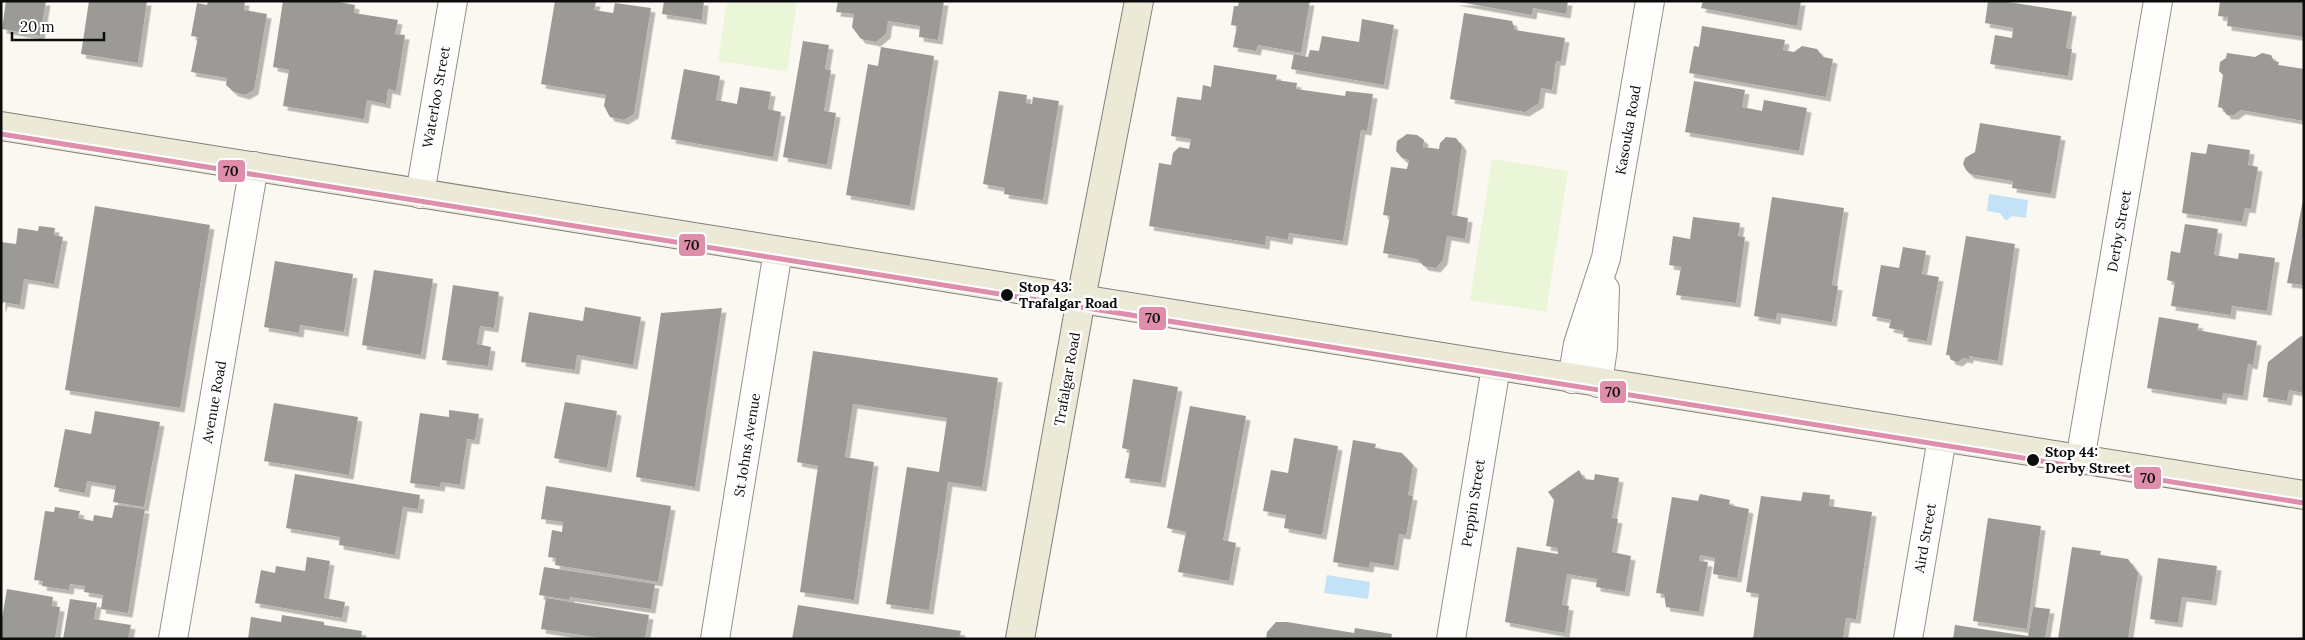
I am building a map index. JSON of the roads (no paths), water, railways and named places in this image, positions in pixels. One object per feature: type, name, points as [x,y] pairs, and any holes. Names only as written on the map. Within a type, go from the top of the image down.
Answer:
[{"type":"main road","name":"Trafalgar Road","points":[[1020,639],[1081,300],[1139,1]]},
{"type":"main road","points":[[1,126],[2304,495]]},
{"type":"street","name":"Waterloo Street","points":[[420,194],[453,1]]},
{"type":"street","name":"Kasouka Road","points":[[1585,381],[1578,344],[1606,258],[1650,1]]},
{"type":"street","name":"Derby Street","points":[[2080,460],[2158,1]]},
{"type":"street","name":"Avenue Road","points":[[173,639],[254,166]]},
{"type":"street","name":"St Johns Avenue","points":[[715,639],[778,251]]},
{"type":"street","name":"Peppin Street","points":[[1451,639],[1496,367]]},
{"type":"street","name":"Aird Street","points":[[1908,639],[1942,438]]},
{"type":"water","points":[[1989,194],[2028,200],[2026,218],[2012,216],[2006,221],[2000,213],[1987,211]]},
{"type":"water","points":[[1327,575],[1370,582],[1368,599],[1324,593]]},
{"type":"place","name":"Stop 43: Trafalgar Road","points":[[1007,295]]},
{"type":"place","name":"Stop 44: Derby Street","points":[[2033,460]]}]
